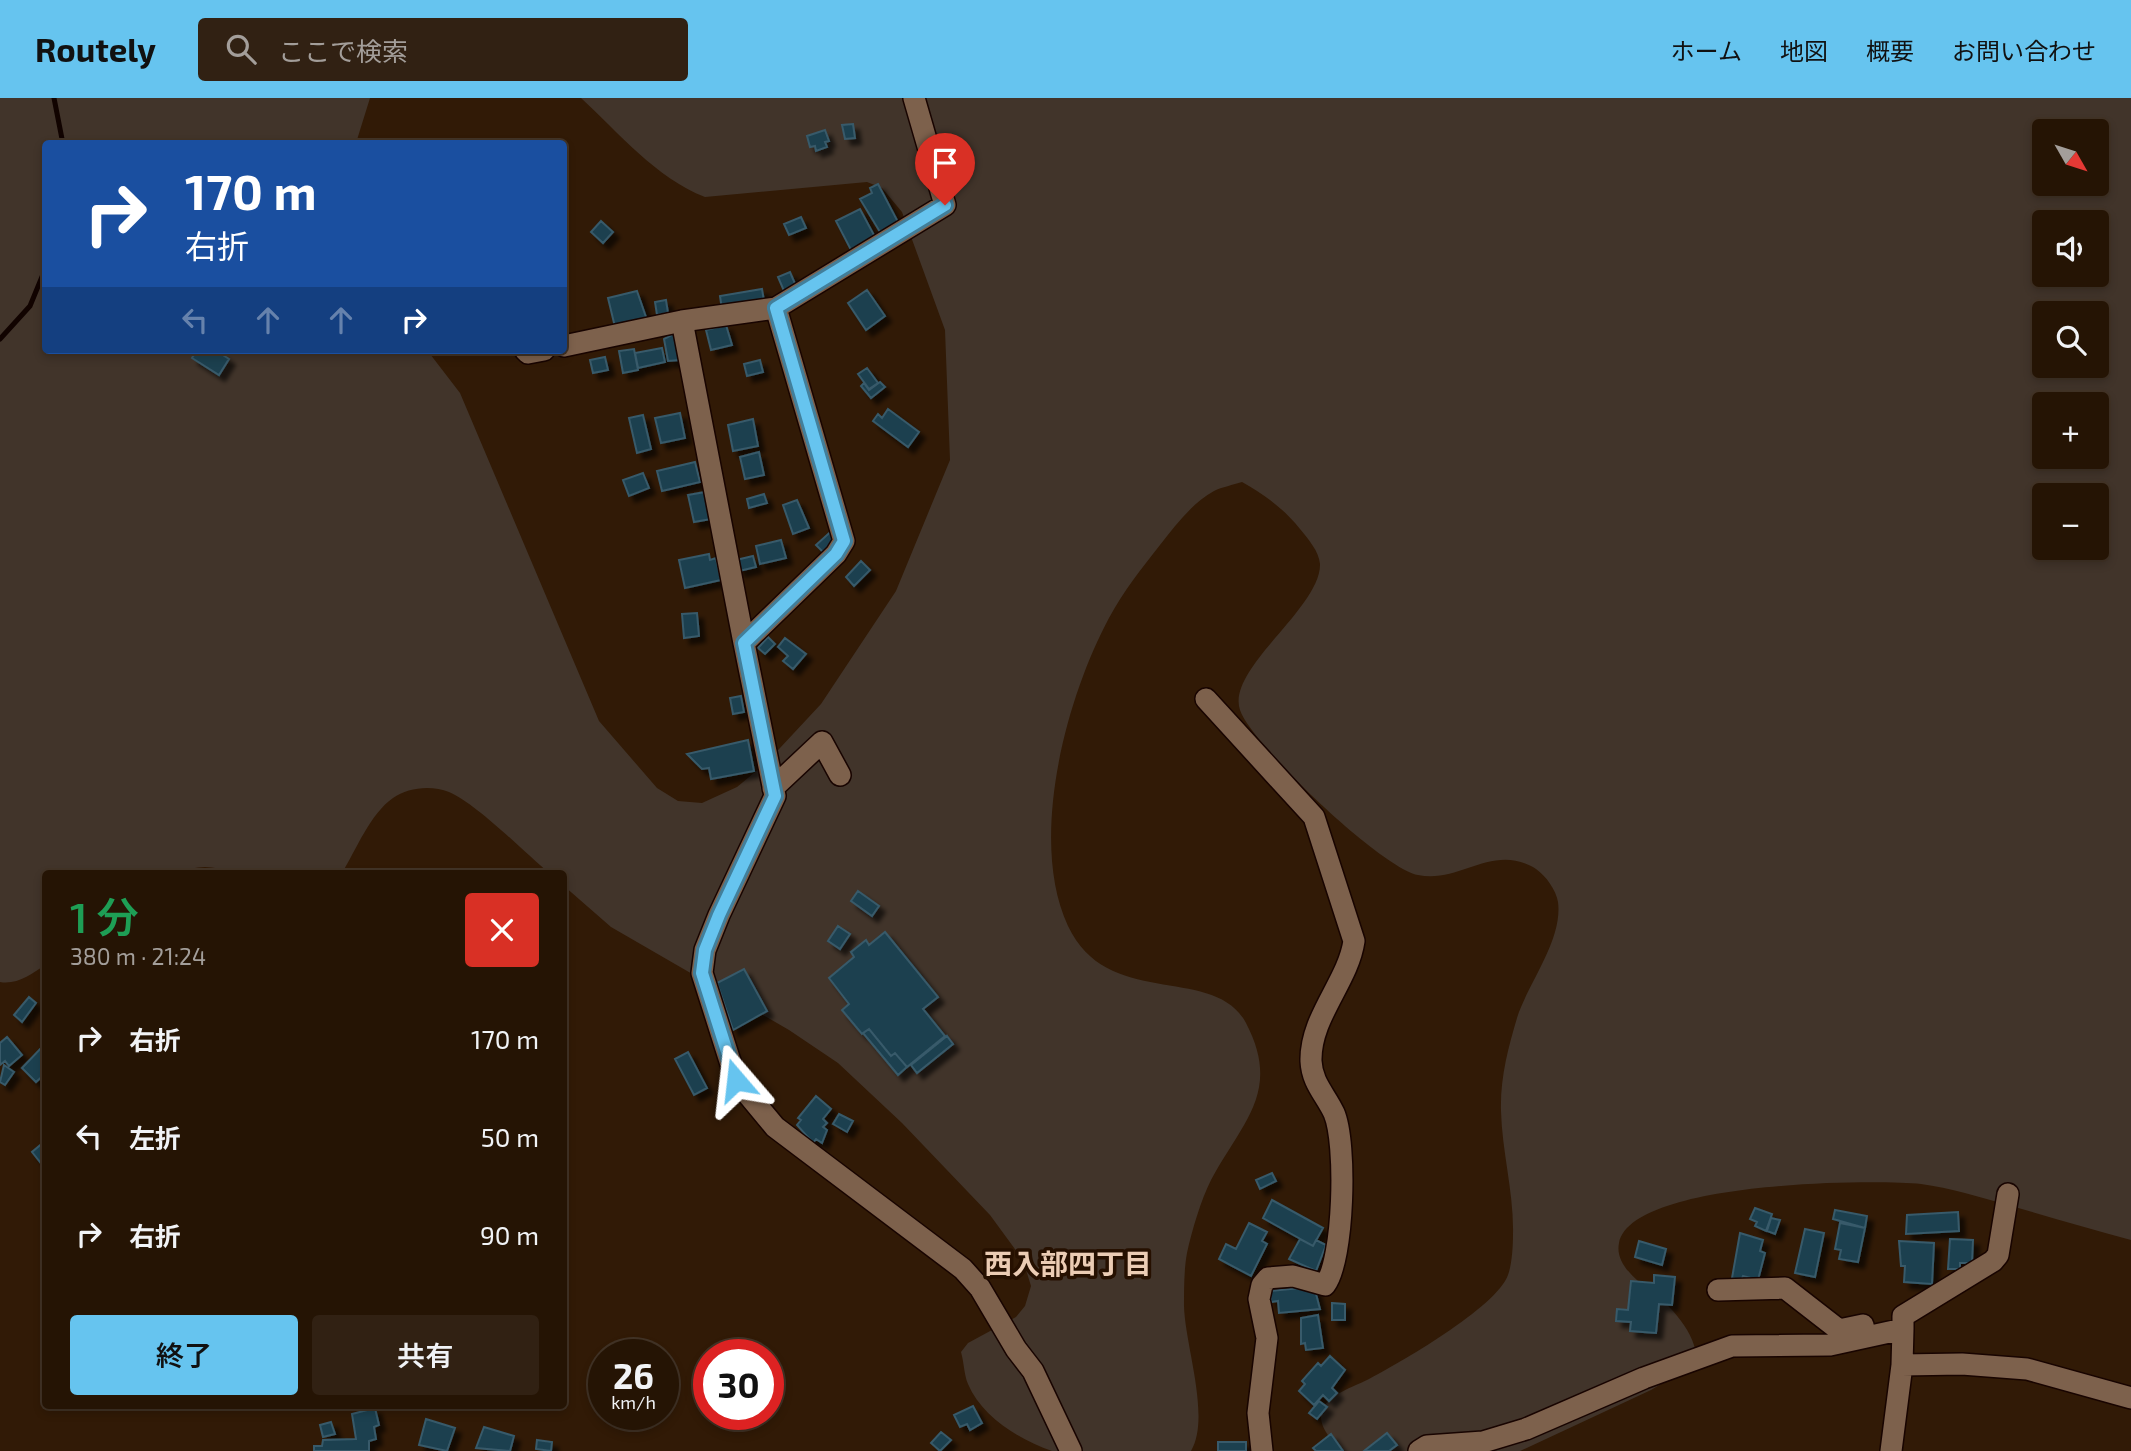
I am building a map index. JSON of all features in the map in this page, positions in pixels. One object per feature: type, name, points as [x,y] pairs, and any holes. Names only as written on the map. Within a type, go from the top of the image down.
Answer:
[{"type":"street","points":[[567,345],[682,321],[776,308],[945,205],[914,98]]},
{"type":"street","points":[[744,643],[836,554],[844,541],[776,308]]},
{"type":"street","points":[[682,321],[775,796],[705,950],[702,973],[736,1080],[775,1127],[963,1269],[980,1288],[1016,1349],[1033,1371],[1071,1451]]},
{"type":"street","points":[[1206,699],[1314,817],[1354,941],[1352,955],[1326,1006],[1311,1056],[1312,1078],[1334,1114],[1342,1149],[1338,1249],[1331,1276],[1325,1285],[1293,1276],[1268,1278],[1262,1285],[1259,1299],[1267,1338],[1258,1413],[1262,1451]]},
{"type":"street","points":[[773,788],[822,742],[840,775]]},
{"type":"street","points":[[1419,1451],[1427,1446],[1483,1442],[1526,1429],[1644,1378],[1732,1346],[1830,1345],[1903,1323],[1998,1255],[2008,1194]]},
{"type":"street","points":[[1718,1290],[1785,1288],[1839,1330],[1903,1323]]},
{"type":"street","points":[[1891,1451],[1902,1365],[1903,1323]]},
{"type":"street","points":[[1902,1365],[1962,1364],[2027,1369],[2131,1398]]},
{"type":"shaded area","points":[[0,98],[370,98],[357,140],[42,140],[42,354],[430,354],[460,393],[599,721],[657,788],[678,801],[702,803],[737,787],[766,763],[821,704],[896,591],[950,460],[945,330],[902,212],[882,188],[867,182],[705,197],[687,189],[654,167],[581,98],[2131,98],[2131,1240],[1976,1196],[1921,1184],[1854,1182],[1755,1188],[1706,1196],[1664,1207],[1633,1222],[1619,1243],[1619,1253],[1629,1272],[1666,1304],[1687,1330],[1696,1352],[1685,1370],[1651,1390],[1520,1451],[1342,1451],[1323,1427],[1321,1416],[1325,1405],[1342,1392],[1382,1372],[1467,1318],[1486,1303],[1508,1275],[1513,1219],[1502,1126],[1503,1075],[1517,1018],[1555,931],[1558,902],[1553,888],[1543,875],[1520,862],[1491,861],[1433,876],[1418,875],[1400,867],[1376,851],[1320,803],[1268,750],[1250,727],[1240,710],[1239,694],[1259,657],[1306,600],[1316,581],[1320,564],[1313,545],[1294,522],[1273,502],[1242,482],[1214,491],[1191,508],[1114,608],[1079,688],[1057,770],[1052,812],[1051,853],[1057,891],[1068,926],[1086,952],[1108,969],[1133,978],[1210,994],[1231,1005],[1246,1023],[1256,1047],[1260,1068],[1259,1088],[1254,1106],[1207,1188],[1187,1253],[1185,1322],[1198,1401],[1196,1437],[1191,1451],[1052,1451],[1027,1441],[992,1417],[974,1396],[968,1384],[961,1352],[968,1343],[1016,1317],[1025,1306],[1031,1286],[1023,1260],[990,1215],[902,1123],[838,1063],[789,1030],[611,927],[567,889],[567,870],[546,870],[486,817],[449,792],[420,788],[393,798],[370,823],[344,870],[223,870],[205,867],[189,870],[42,870],[42,967],[18,980],[0,982]]},
{"type":"building","points":[[853,124],[855,138],[845,139],[842,125]]},
{"type":"building","points":[[825,130],[829,141],[825,142],[827,147],[816,151],[815,146],[810,147],[807,136]]},
{"type":"building","points":[[878,184],[898,222],[880,232],[860,199],[872,193],[870,188]]},
{"type":"building","points":[[860,209],[875,237],[851,250],[836,221]]},
{"type":"building","points":[[801,217],[806,228],[789,235],[784,224]]},
{"type":"building","points":[[601,221],[613,232],[603,243],[591,232]]},
{"type":"building","points":[[790,272],[796,286],[784,291],[778,277]]},
{"type":"building","points":[[762,289],[764,301],[722,310],[720,296]]},
{"type":"building","points":[[867,290],[885,316],[866,330],[848,303]]},
{"type":"building","points":[[637,291],[647,320],[615,327],[608,298]]},
{"type":"building","points":[[666,300],[668,313],[657,315],[655,302]]},
{"type":"building","points":[[726,325],[732,345],[711,350],[706,330]]},
{"type":"building","points":[[675,333],[680,360],[668,361],[664,339]]},
{"type":"building","points":[[662,348],[665,362],[638,368],[635,353]]},
{"type":"building","points":[[634,349],[638,370],[623,373],[619,351]]},
{"type":"building","points":[[194,354],[221,354],[229,359],[219,375],[192,358]]},
{"type":"building","points":[[605,357],[608,370],[593,373],[590,360]]},
{"type":"building","points":[[760,360],[763,372],[747,376],[744,364]]},
{"type":"building","points":[[867,368],[878,383],[869,389],[858,374]]},
{"type":"building","points":[[880,382],[885,387],[871,398],[861,386],[864,383],[869,390]]},
{"type":"building","points":[[888,409],[919,432],[908,447],[873,421],[878,414],[882,418]]},
{"type":"building","points":[[680,413],[685,438],[661,443],[655,418]]},
{"type":"building","points":[[643,415],[651,449],[637,453],[629,418]]},
{"type":"building","points":[[753,419],[758,446],[733,451],[728,425]]},
{"type":"building","points":[[759,452],[764,475],[745,479],[740,457]]},
{"type":"building","points":[[695,462],[700,482],[662,491],[657,471]]},
{"type":"building","points":[[643,473],[649,488],[629,496],[623,480]]},
{"type":"building","points":[[705,492],[711,519],[694,522],[688,495]]},
{"type":"building","points":[[764,494],[767,503],[749,508],[747,499]]},
{"type":"building","points":[[797,500],[809,528],[793,534],[783,505]]},
{"type":"building","points":[[837,526],[841,539],[824,553],[816,545]]},
{"type":"building","points":[[781,540],[786,558],[760,564],[756,546]]},
{"type":"building","points":[[709,554],[710,560],[716,558],[721,580],[685,588],[679,560]]},
{"type":"building","points":[[753,556],[756,567],[739,571],[736,560]]},
{"type":"building","points":[[861,561],[870,570],[854,586],[846,577]]},
{"type":"building","points":[[697,613],[699,636],[684,638],[682,614]]},
{"type":"building","points":[[768,637],[775,644],[765,654],[758,648]]},
{"type":"building","points":[[785,638],[806,654],[793,669],[783,661],[788,656],[778,647]]},
{"type":"building","points":[[741,696],[744,712],[733,714],[730,698]]},
{"type":"building","points":[[748,740],[754,771],[711,779],[709,768],[702,769],[687,754]]},
{"type":"building","points":[[858,891],[879,906],[872,916],[851,901]]},
{"type":"building","points":[[838,926],[850,934],[840,949],[828,941]]},
{"type":"building","points":[[885,932],[938,997],[923,1009],[945,1036],[907,1067],[895,1053],[891,1056],[869,1029],[862,1034],[842,1010],[849,1004],[829,978],[854,957],[851,952],[866,940],[869,945]]},
{"type":"building","points":[[744,969],[767,1011],[733,1030],[717,983]]},
{"type":"building","points":[[29,997],[36,1003],[22,1022],[14,1015]]},
{"type":"building","points":[[869,1029],[891,1056],[895,1053],[907,1067],[898,1075],[863,1033]]},
{"type":"building","points":[[947,1036],[953,1044],[917,1073],[911,1065]]},
{"type":"building","points":[[7,1037],[22,1055],[9,1066],[5,1061],[0,1065],[0,1043]]},
{"type":"building","points":[[42,1047],[42,1077],[36,1082],[22,1068]]},
{"type":"building","points":[[688,1052],[707,1088],[694,1095],[675,1059]]},
{"type":"building","points":[[4,1065],[14,1072],[5,1085],[0,1082]]},
{"type":"building","points":[[816,1096],[831,1109],[823,1119],[827,1123],[823,1127],[827,1130],[822,1143],[816,1139],[813,1143],[797,1125],[801,1120],[798,1118]]},
{"type":"building","points":[[839,1114],[853,1121],[847,1132],[833,1124]]},
{"type":"building","points":[[42,1144],[42,1160],[40,1162],[32,1152]]},
{"type":"building","points":[[1272,1173],[1276,1181],[1260,1189],[1256,1180]]},
{"type":"building","points":[[1272,1200],[1323,1228],[1313,1246],[1263,1218]]},
{"type":"building","points":[[1755,1208],[1772,1214],[1766,1231],[1755,1226],[1757,1222],[1750,1219]]},
{"type":"building","points":[[1835,1210],[1867,1216],[1865,1228],[1833,1219]]},
{"type":"building","points":[[1958,1212],[1959,1231],[1906,1234],[1907,1215]]},
{"type":"building","points":[[1771,1218],[1780,1220],[1775,1234],[1767,1231]]},
{"type":"building","points":[[1249,1223],[1267,1232],[1262,1241],[1267,1244],[1251,1276],[1219,1259],[1226,1244],[1236,1249]]},
{"type":"building","points":[[1840,1223],[1865,1228],[1858,1262],[1839,1259],[1841,1250],[1835,1249]]},
{"type":"building","points":[[1805,1229],[1824,1233],[1815,1277],[1795,1273]]},
{"type":"building","points":[[1740,1233],[1763,1240],[1760,1251],[1765,1253],[1758,1280],[1743,1276],[1741,1281],[1732,1278]]},
{"type":"building","points":[[1300,1239],[1313,1246],[1316,1240],[1326,1245],[1316,1271],[1289,1259]]},
{"type":"building","points":[[1950,1239],[1973,1240],[1972,1263],[1960,1263],[1960,1269],[1948,1269]]},
{"type":"building","points":[[1639,1241],[1666,1249],[1662,1265],[1635,1257]]},
{"type":"building","points":[[1899,1241],[1934,1243],[1932,1284],[1904,1282],[1905,1266],[1901,1266]]},
{"type":"building","points":[[1654,1275],[1675,1277],[1672,1305],[1659,1304],[1656,1333],[1630,1331],[1631,1322],[1616,1321],[1617,1309],[1628,1310],[1631,1281],[1654,1283]]},
{"type":"building","points":[[1311,1287],[1315,1290],[1320,1309],[1279,1313],[1278,1301],[1271,1302],[1270,1291]]},
{"type":"building","points":[[1332,1303],[1345,1304],[1345,1320],[1332,1320]]},
{"type":"building","points":[[1318,1315],[1323,1348],[1306,1350],[1305,1343],[1301,1344],[1301,1318]]},
{"type":"building","points":[[1330,1356],[1345,1370],[1332,1388],[1337,1393],[1329,1401],[1323,1395],[1314,1405],[1299,1391],[1305,1384],[1302,1381],[1318,1363],[1321,1366]]},
{"type":"building","points":[[1319,1401],[1327,1407],[1317,1419],[1309,1413]]},
{"type":"building","points":[[973,1406],[982,1423],[970,1430],[967,1424],[960,1427],[954,1415]]},
{"type":"building","points":[[375,1409],[379,1425],[374,1427],[376,1439],[369,1441],[369,1451],[314,1451],[314,1446],[322,1446],[323,1440],[356,1439],[352,1414]]},
{"type":"building","points":[[426,1419],[455,1428],[447,1451],[419,1445]]},
{"type":"building","points":[[331,1422],[335,1434],[323,1437],[320,1425]]},
{"type":"building","points":[[484,1427],[514,1436],[510,1451],[476,1448]]},
{"type":"building","points":[[941,1432],[951,1440],[940,1451],[931,1443]]},
{"type":"building","points":[[1387,1433],[1397,1445],[1389,1451],[1364,1451]]},
{"type":"building","points":[[1331,1434],[1343,1451],[1316,1451],[1313,1448]]},
{"type":"building","points":[[537,1440],[552,1442],[551,1451],[536,1449]]},
{"type":"building","points":[[1218,1442],[1246,1442],[1246,1451],[1218,1451]]},
{"type":"waterway","points":[[54,98],[62,140]]},
{"type":"waterway","points":[[0,339],[30,306],[42,277]]},
{"type":"district","name":"西入部四丁目","points":[[1068,1264]]},
{"type":"route","points":[[736,1080],[702,973],[705,950],[719,915],[775,796],[744,643],[836,554],[844,541],[776,308],[945,205]]}]
